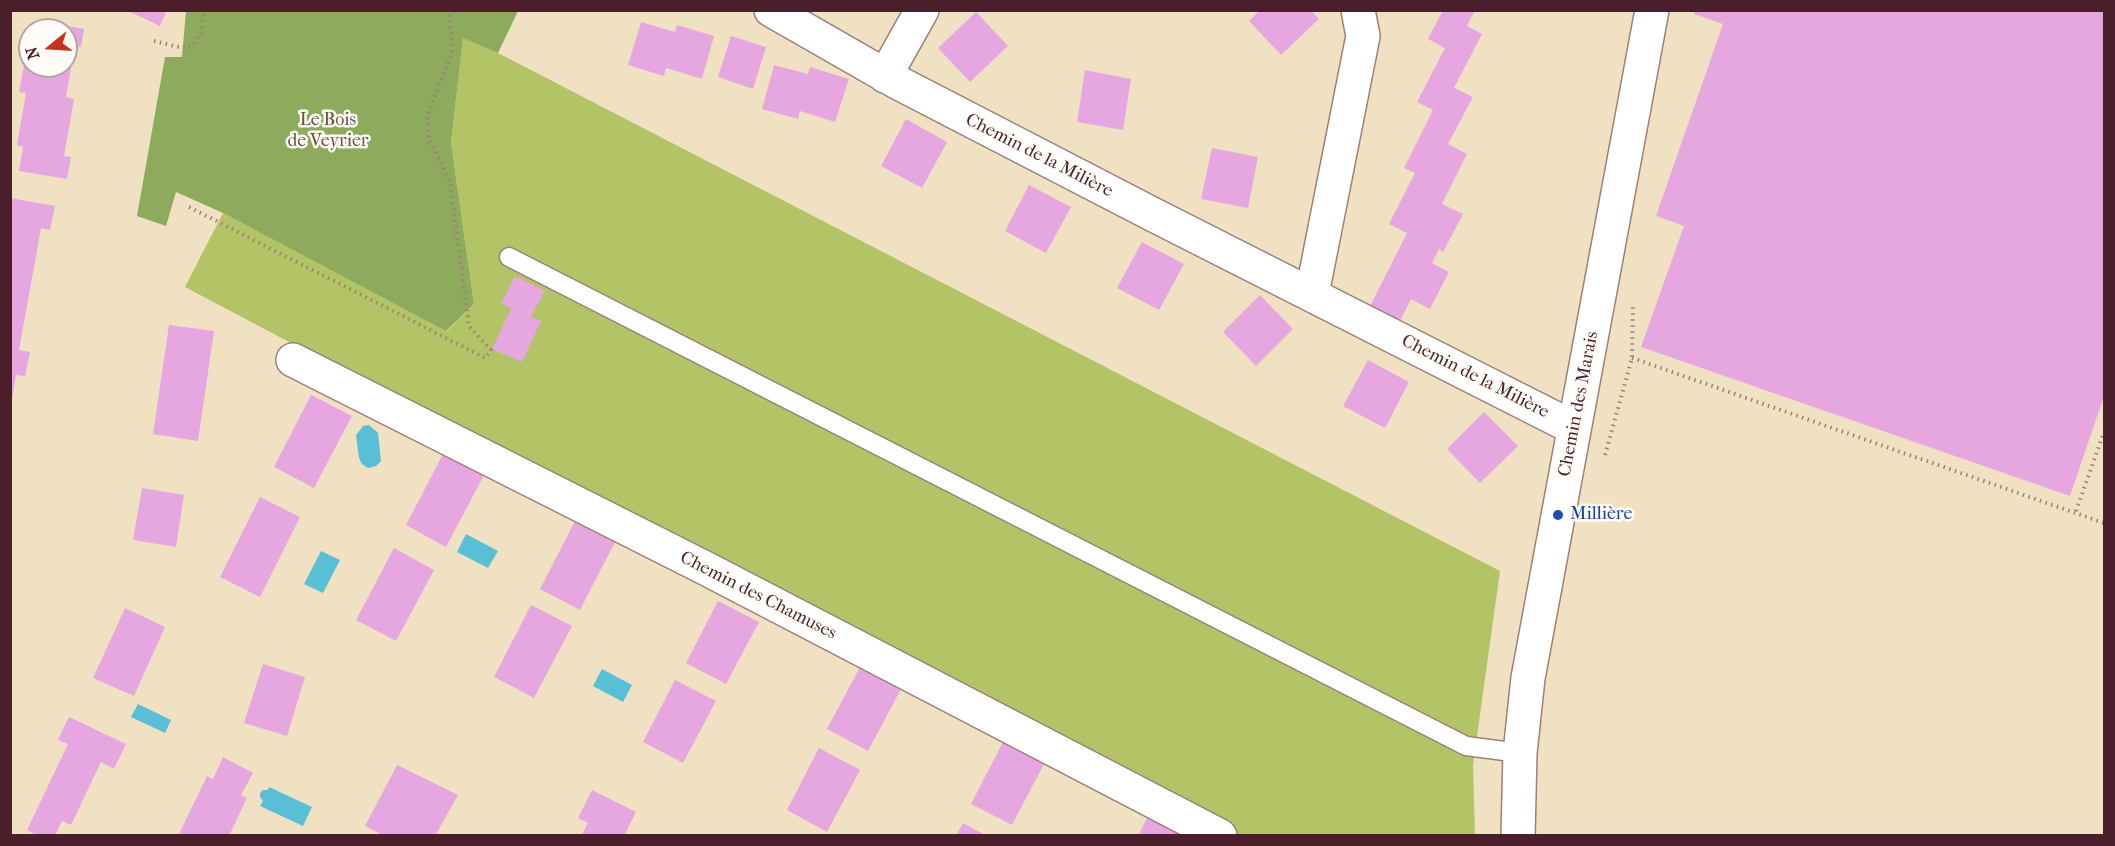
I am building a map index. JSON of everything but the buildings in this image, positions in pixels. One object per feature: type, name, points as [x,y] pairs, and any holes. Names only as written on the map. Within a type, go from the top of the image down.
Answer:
[{"type":"street","name":"Chemin de la Milière","points":[[771,10],[885,76],[1574,428]]},
{"type":"street","points":[[885,76],[922,10]]},
{"type":"street","points":[[1312,294],[1363,36],[1358,10]]},
{"type":"street","name":"Chemin des Marais","points":[[1518,836],[1520,753],[1528,678],[1652,10]]},
{"type":"street","name":"Chemin des Chamuses","points":[[293,360],[707,569],[1221,836]]},
{"type":"lane","points":[[509,257],[1466,746],[1520,753]]},
{"type":"path","points":[[154,41],[183,48],[192,46],[201,33],[204,10]]},
{"type":"path","points":[[189,207],[485,358],[490,350],[469,326],[450,182],[429,140],[427,117],[453,49],[449,17],[455,10]]},
{"type":"path","points":[[1619,403],[1632,358],[2104,523]]},
{"type":"path","points":[[2076,512],[2104,432]]},
{"type":"green space","name":"Le Bois de Veyrier","points":[[186,11],[518,11],[498,53],[463,38],[451,142],[474,304],[446,331],[223,213],[176,192],[166,226],[137,216],[165,57],[182,57]]},
{"type":"green space","points":[[463,37],[1500,571],[1473,765],[1475,835],[1222,835],[185,287],[223,213],[447,331],[474,304],[451,142]]},
{"type":"water","points":[[369,425],[378,433],[381,461],[376,466],[368,468],[359,458],[356,435],[363,426]]},
{"type":"water","points":[[466,534],[498,551],[488,568],[457,552]]},
{"type":"water","points":[[321,551],[340,560],[323,593],[304,584]]},
{"type":"water","points":[[602,669],[632,685],[623,702],[593,686]]},
{"type":"water","points":[[138,704],[171,720],[165,733],[131,717]]},
{"type":"water","points":[[269,787],[312,807],[303,826],[260,806],[263,801],[260,793],[268,790]]},
{"type":"place","name":"Millière","points":[[1558,515]]}]
